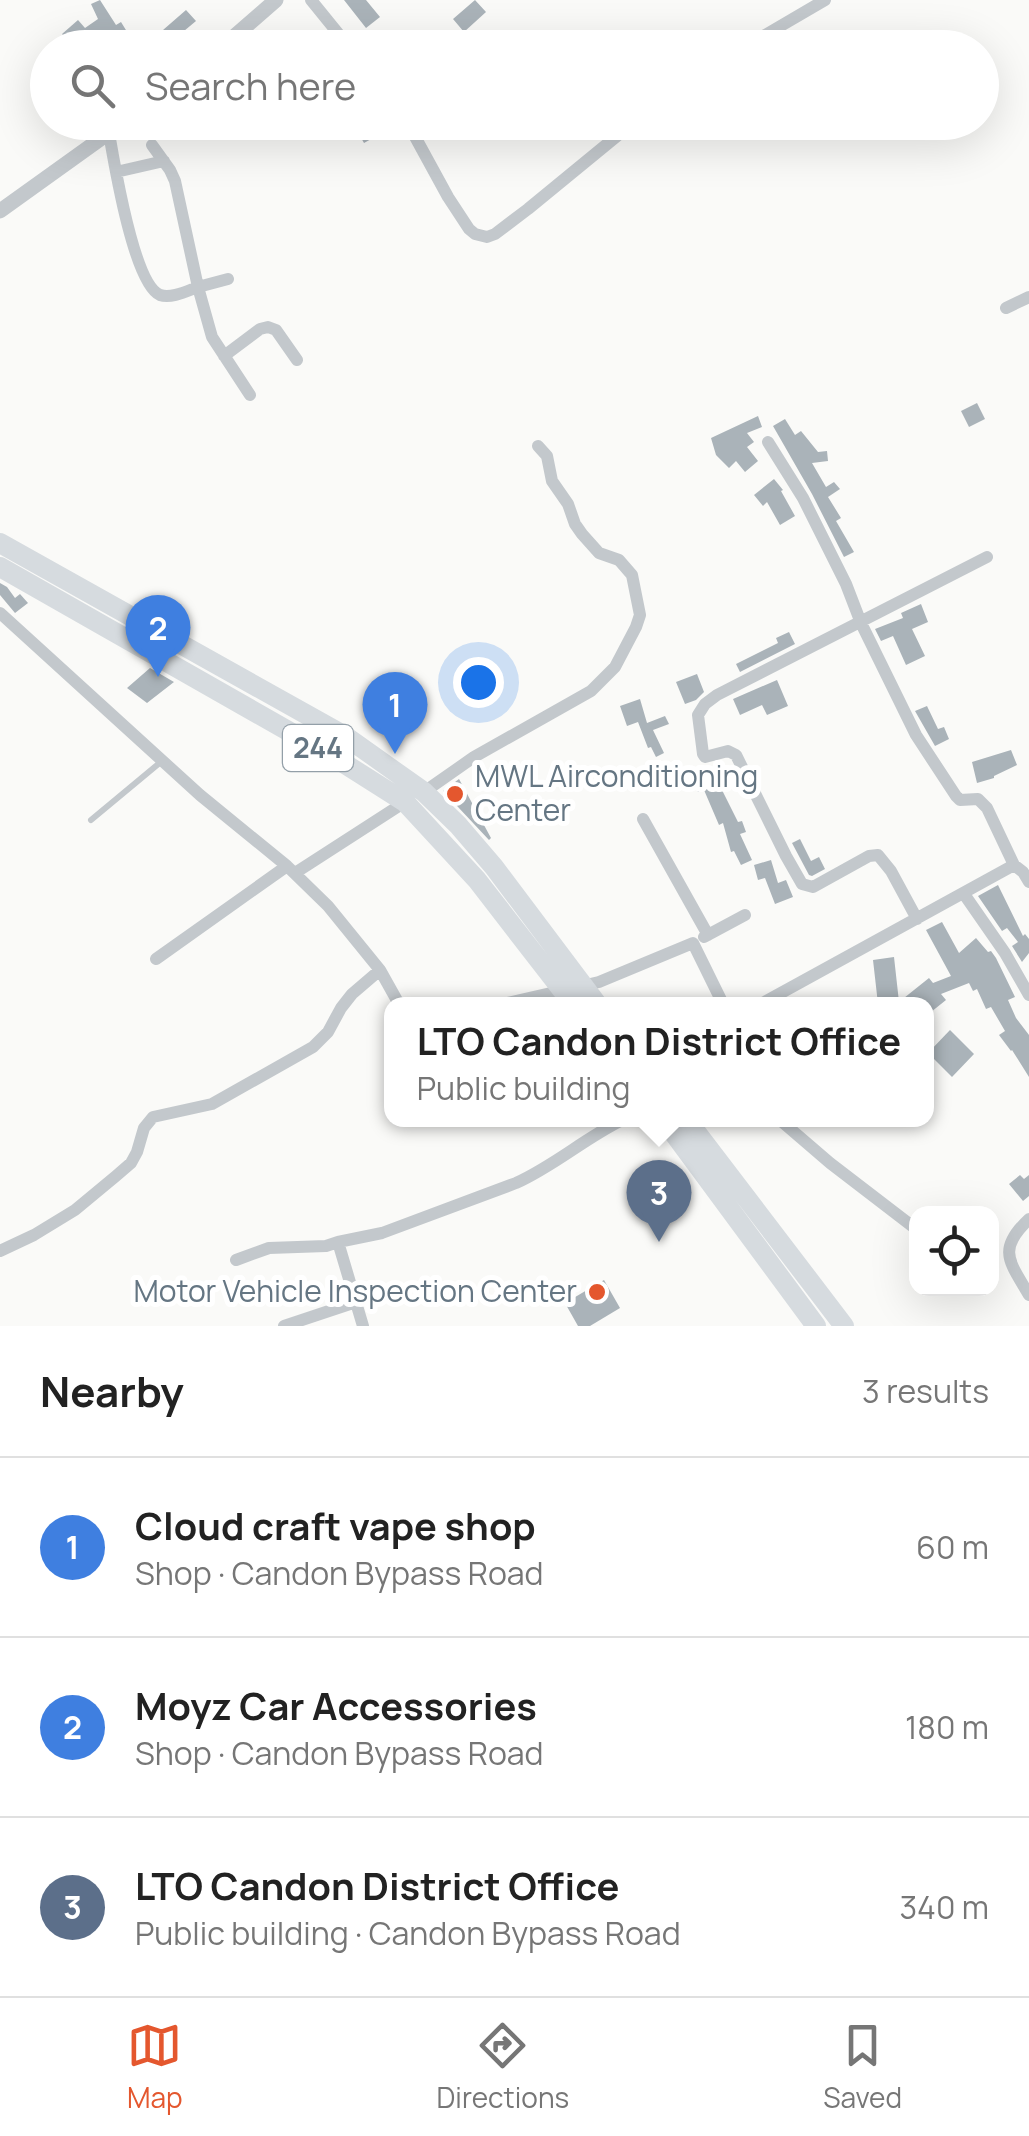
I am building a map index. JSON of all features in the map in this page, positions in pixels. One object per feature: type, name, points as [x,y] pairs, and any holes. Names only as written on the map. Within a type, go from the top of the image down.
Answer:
[{"type":"highway","name":"244","points":[[0,543],[191,663]]},
{"type":"highway","name":"244","points":[[0,567],[346,736],[414,797],[458,826],[494,867],[572,993]]},
{"type":"highway","points":[[669,1127],[816,1326]]},
{"type":"highway","points":[[692,1127],[844,1326]]},
{"type":"street","points":[[242,30],[276,0]]},
{"type":"street","points":[[311,0],[335,30]]},
{"type":"street","points":[[774,30],[825,0]]},
{"type":"street","points":[[0,211],[98,140]]},
{"type":"street","points":[[109,140],[138,261],[152,289],[168,296],[228,279]]},
{"type":"street","points":[[418,140],[448,197],[469,228],[482,236],[495,234],[612,140]]},
{"type":"street","points":[[152,144],[175,181],[208,331],[250,394]]},
{"type":"street","points":[[116,172],[164,161]]},
{"type":"street","points":[[1006,308],[1029,298]]},
{"type":"street","points":[[224,356],[268,326],[276,330],[297,360]]},
{"type":"street","points":[[768,442],[819,530],[916,736],[950,790],[960,800],[973,798],[982,802],[1014,864],[1029,882]]},
{"type":"street","points":[[156,958],[474,757],[591,691],[615,668],[640,614],[632,575],[619,560],[599,553],[582,534],[552,481],[548,456],[538,446]]},
{"type":"street","points":[[917,919],[878,855],[869,856],[819,885],[806,886],[786,856],[736,755],[728,751],[705,757],[698,715],[716,696],[987,556]]},
{"type":"street","points":[[0,614],[200,795],[291,870],[328,906],[380,970],[395,997]]},
{"type":"street","points":[[643,818],[708,935]]},
{"type":"street","points":[[774,997],[1014,864]]},
{"type":"street","points":[[964,894],[1005,952],[1029,995]]},
{"type":"street","points":[[547,997],[572,993],[693,943],[745,915]]},
{"type":"street","points":[[693,943],[720,997]]},
{"type":"street","points":[[0,1252],[75,1210],[131,1163],[144,1128],[153,1117],[212,1104],[313,1047],[328,1032],[352,994],[380,970]]},
{"type":"street","points":[[236,1260],[269,1248],[310,1247],[382,1234],[536,1174],[609,1127]]},
{"type":"street","points":[[788,1127],[909,1224]]},
{"type":"street","points":[[1029,1220],[1016,1232],[1009,1250],[1012,1266],[1029,1296]]},
{"type":"street","points":[[338,1242],[363,1326]]},
{"type":"street","points":[[999,1252],[1009,1250]]},
{"type":"street","points":[[284,1326],[356,1302]]},
{"type":"lane","points":[[92,820],[162,760]]},
{"type":"building","points":[[100,0],[116,25],[121,22],[126,30],[67,30],[78,20],[85,28],[98,19],[91,4]]},
{"type":"building","points":[[344,0],[366,0],[380,17],[366,28]]},
{"type":"building","points":[[475,0],[486,12],[466,30],[453,19]]},
{"type":"building","points":[[186,10],[196,21],[185,30],[163,30]]},
{"type":"building","points":[[977,403],[985,419],[969,427],[961,411]]},
{"type":"building","points":[[758,416],[762,427],[747,433],[754,442],[747,447],[758,461],[745,472],[736,461],[729,468],[716,455],[711,438]]},
{"type":"building","points":[[785,419],[795,435],[801,431],[818,452],[827,451],[828,461],[812,463],[826,487],[834,482],[840,489],[828,497],[841,518],[836,521],[854,552],[844,557],[773,426]]},
{"type":"building","points":[[774,479],[795,516],[780,525],[767,502],[763,506],[754,495]]},
{"type":"building","points":[[0,583],[15,598],[20,594],[28,603],[15,613],[0,595]]},
{"type":"building","points":[[921,604],[928,622],[912,629],[925,656],[906,665],[893,636],[881,641],[875,629],[903,618],[901,613]]},
{"type":"building","points":[[789,632],[795,644],[740,672],[736,664],[778,643],[776,638]]},
{"type":"building","points":[[150,668],[174,682],[147,703],[127,688]]},
{"type":"building","points":[[697,674],[704,692],[685,704],[676,682]]},
{"type":"building","points":[[777,680],[788,706],[767,715],[762,705],[740,715],[733,699]]},
{"type":"building","points":[[640,699],[647,723],[665,716],[669,724],[653,730],[664,753],[656,757],[638,722],[627,726],[620,706]]},
{"type":"building","points":[[927,706],[938,729],[944,727],[949,739],[935,746],[915,711]]},
{"type":"building","points":[[1011,750],[1017,765],[977,783],[972,762]]},
{"type":"building","points":[[711,774],[746,832],[740,834],[752,860],[741,865],[731,852],[723,823],[719,825],[704,790],[698,792],[694,780]]},
{"type":"building","points":[[459,779],[491,838],[489,840],[443,791]]},
{"type":"building","points":[[800,839],[811,861],[819,857],[825,869],[809,875],[792,843]]},
{"type":"building","points":[[771,860],[778,883],[786,880],[793,897],[775,904],[765,878],[758,880],[754,865]]},
{"type":"building","points":[[998,885],[1023,936],[1029,939],[1029,953],[1022,962],[1012,946],[1018,942],[1007,928],[1002,931],[978,896]]},
{"type":"building","points":[[942,922],[959,953],[976,938],[996,958],[1015,997],[1008,1000],[1029,1035],[1029,1077],[999,1035],[1005,1031],[991,1007],[986,1009],[977,989],[973,991],[969,983],[941,994],[946,1000],[934,1010],[934,997],[905,997],[929,978],[933,983],[951,976],[926,930]]},
{"type":"building","points":[[894,957],[898,997],[877,997],[873,960]]},
{"type":"building","points":[[950,1030],[974,1054],[952,1077],[934,1059],[934,1047]]},
{"type":"building","points":[[1020,1175],[1024,1179],[1029,1175],[1029,1196],[1023,1201],[1009,1184]]},
{"type":"building","name":"Motor Vehicle Inspection Center","points":[[604,1280],[620,1308],[590,1326],[578,1326],[565,1303]]},
{"type":"place","name":"Moyz Car Accessories","points":[[158,677]]},
{"type":"place","name":"Cloud craft vape shop","points":[[395,754]]},
{"type":"place","name":"MWL Airconditioning Center","points":[[455,794]]},
{"type":"place","name":"LTO Candon District Office","points":[[659,1242]]},
{"type":"place","name":"Motor Vehicle Inspection Center","points":[[597,1292]]}]
